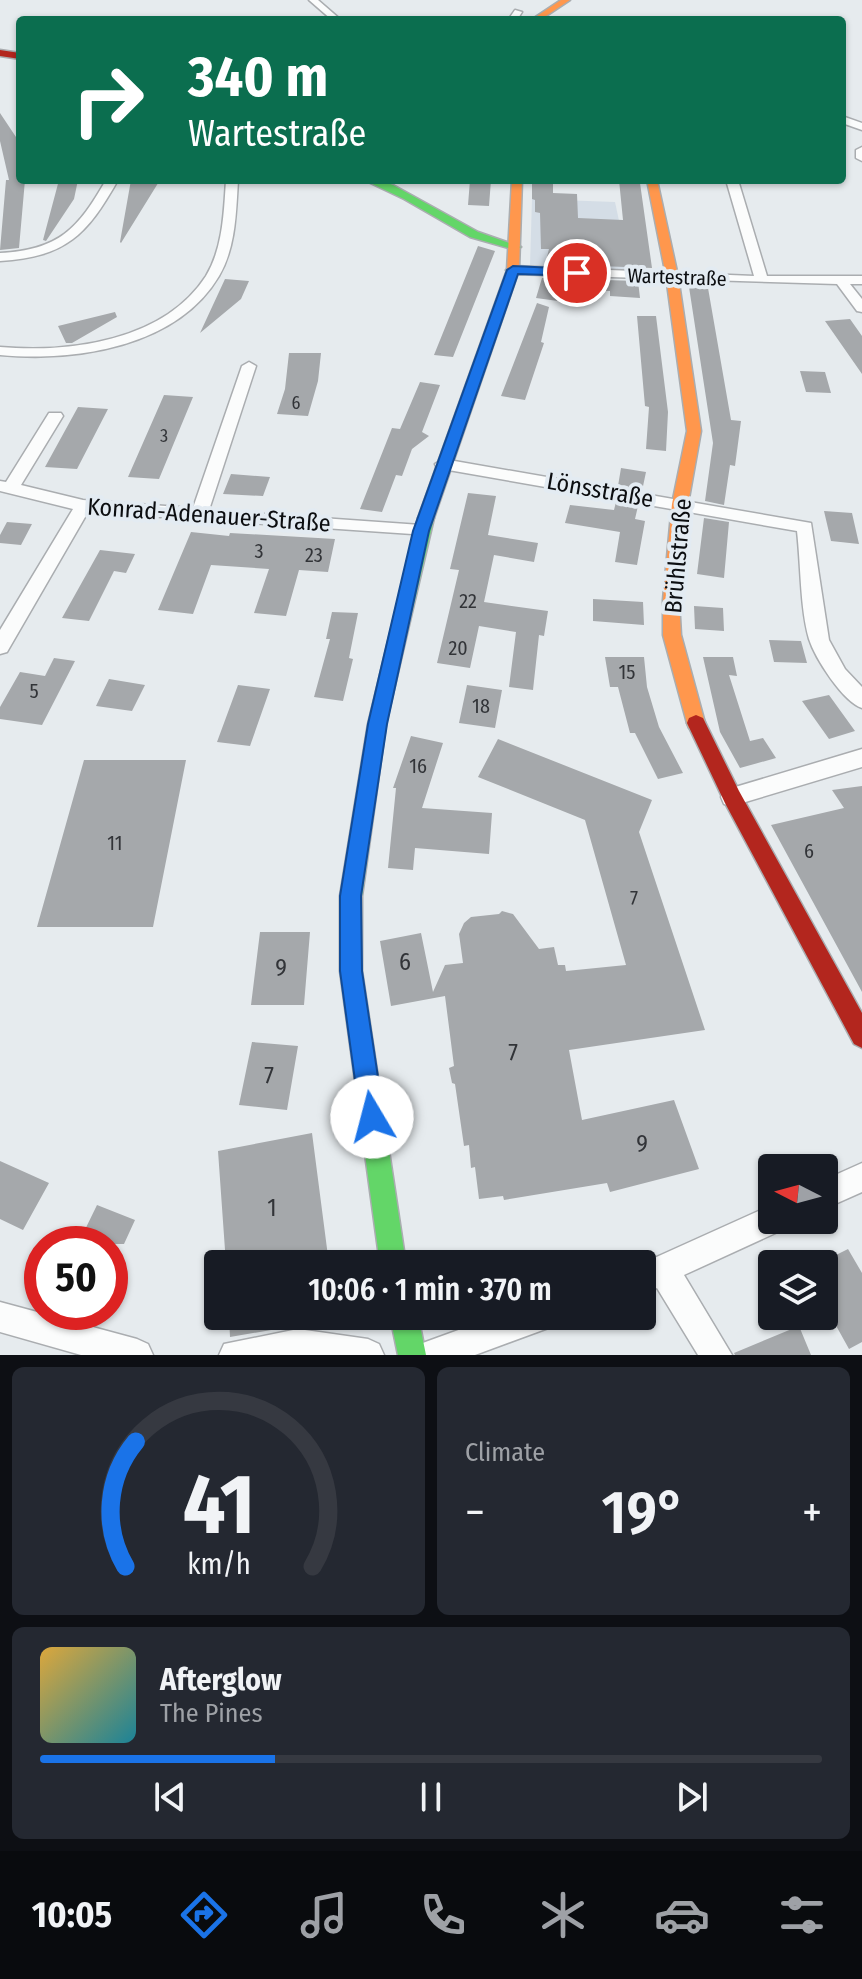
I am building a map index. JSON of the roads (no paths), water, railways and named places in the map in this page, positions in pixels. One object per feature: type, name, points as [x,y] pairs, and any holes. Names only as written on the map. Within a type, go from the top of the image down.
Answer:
[{"type":"street","points":[[313,0],[332,16]]},
{"type":"street","points":[[525,16],[565,0]]},
{"type":"street","points":[[862,150],[862,158]]},
{"type":"street","points":[[0,257],[32,257],[66,243],[95,210],[110,184]]},
{"type":"street","points":[[0,351],[26,355],[77,352],[176,317],[212,277],[229,234],[232,184]]},
{"type":"street","points":[[382,184],[402,190],[464,233],[485,242],[515,247]]},
{"type":"street","points":[[391,1250],[351,971],[351,896],[377,724],[421,531],[513,270],[517,184]]},
{"type":"street","name":"Brühlstraße","points":[[653,184],[672,276],[694,431],[680,504],[671,600],[672,635],[695,721],[732,797],[862,1036]]},
{"type":"street","points":[[733,184],[762,280]]},
{"type":"street","name":"Wartestraße","points":[[513,270],[762,280],[862,280]]},
{"type":"street","points":[[842,282],[862,308]]},
{"type":"street","points":[[199,515],[249,366]]},
{"type":"street","points":[[5,487],[55,416]]},
{"type":"street","name":"Lönsstraße","points":[[443,464],[805,527],[819,640],[838,674],[862,700]]},
{"type":"street","name":"Konrad-Adenauer-Straße","points":[[5,487],[83,506],[421,531]]},
{"type":"street","points":[[0,647],[83,506]]},
{"type":"street","points":[[732,797],[862,758]]},
{"type":"street","points":[[838,1188],[862,1177]]},
{"type":"street","points":[[656,1274],[758,1226]]},
{"type":"street","points":[[656,1279],[716,1355]]},
{"type":"street","points":[[0,1317],[137,1355]]},
{"type":"street","points":[[407,1330],[412,1355]]},
{"type":"street","points":[[431,1355],[501,1330]]},
{"type":"street","points":[[235,1355],[298,1345],[368,1355]]}]
